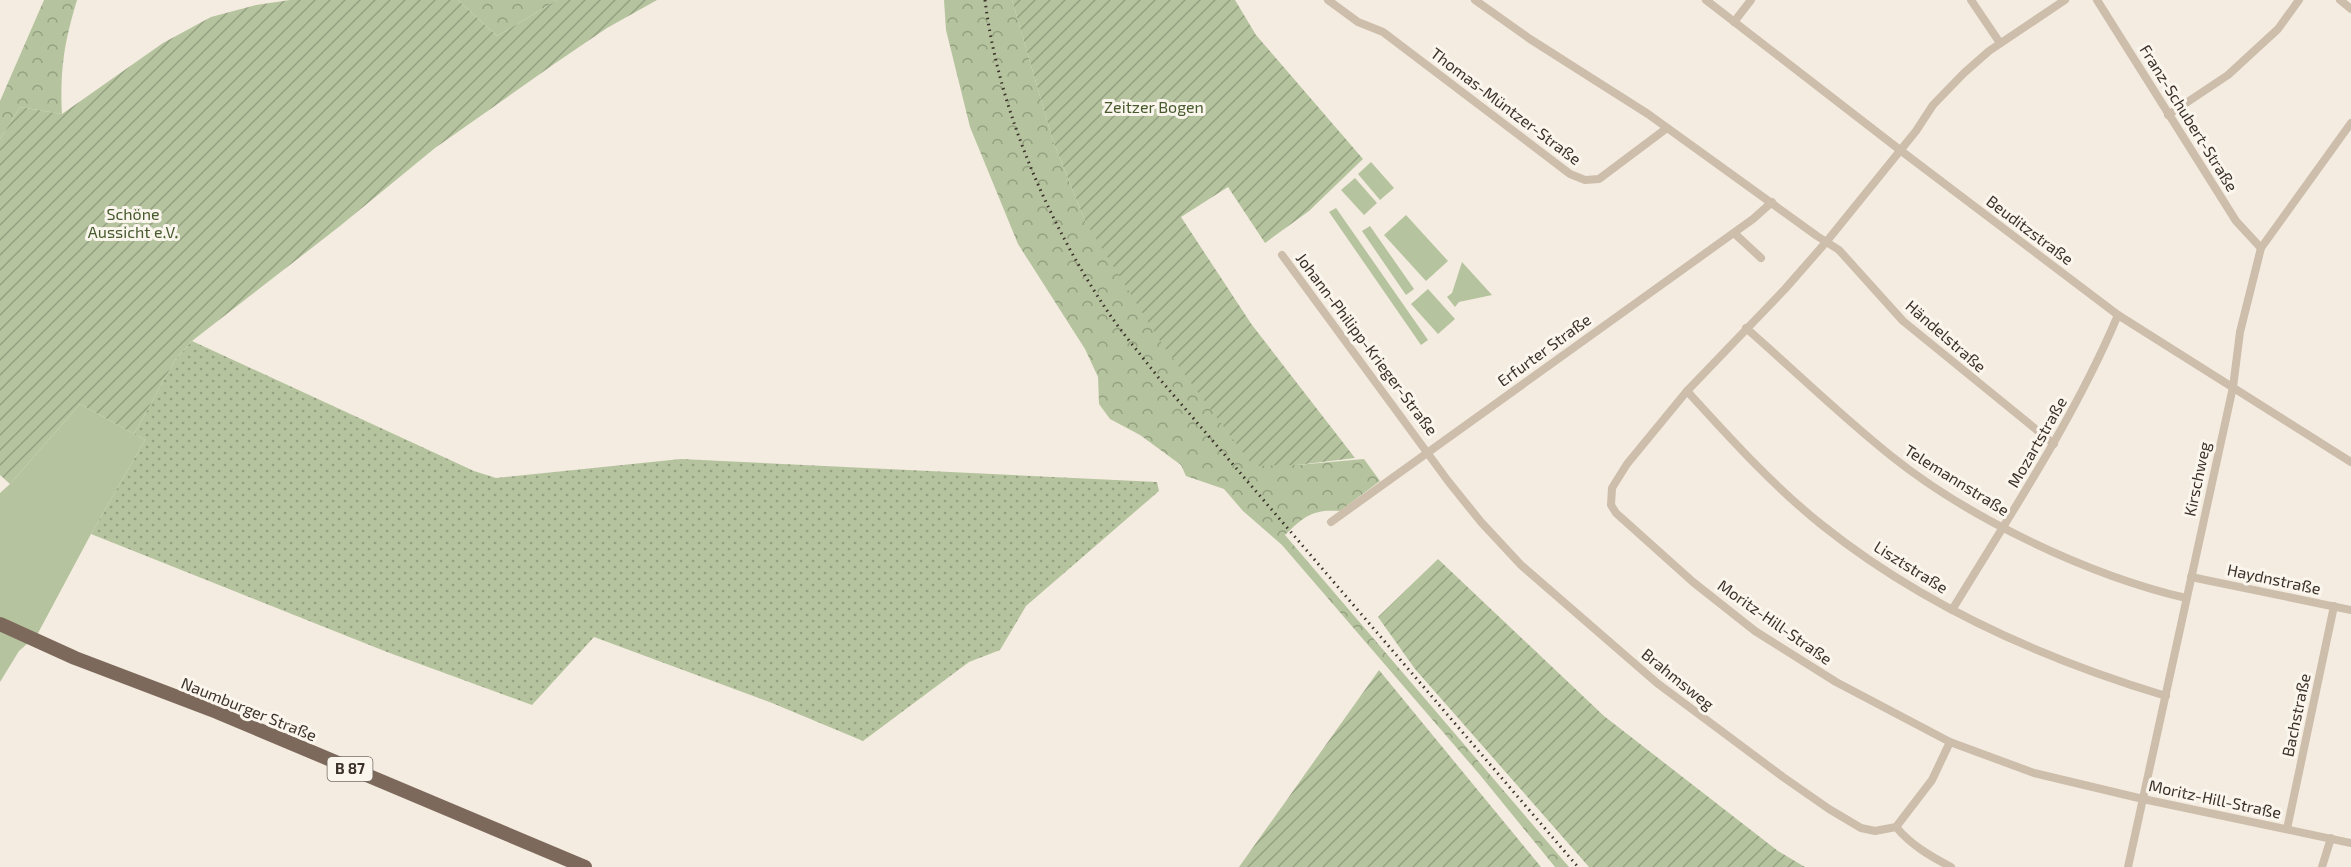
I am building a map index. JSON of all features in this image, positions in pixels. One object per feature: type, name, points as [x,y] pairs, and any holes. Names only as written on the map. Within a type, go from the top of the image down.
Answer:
[{"type":"main road","name":"Naumburger Straße","points":[[0,624],[106,671],[225,716],[585,867]]},
{"type":"street","name":"Thomas-Müntzer-Straße","points":[[1328,0],[1358,22],[1383,32],[1570,174],[1585,180],[1599,179],[1667,128]]},
{"type":"street","points":[[1475,0],[1667,128],[1827,241]]},
{"type":"street","name":"Beuditzstraße","points":[[1706,0],[2118,315],[2351,462]]},
{"type":"street","points":[[1734,22],[1751,0]]},
{"type":"street","points":[[1971,0],[2000,43]]},
{"type":"street","name":"Moritz-Hill-Straße","points":[[2064,0],[2000,43],[1964,73],[1933,105],[1827,241],[1687,391],[1627,464],[1617,481],[1611,498],[1616,513],[1693,582],[1755,631],[1836,682],[1950,742],[2034,773],[2143,799],[2351,843]]},
{"type":"street","name":"Franz-Schubert-Straße","points":[[2097,0],[2236,222],[2261,248]]},
{"type":"street","points":[[2168,114],[2228,75],[2278,29],[2299,0]]},
{"type":"street","points":[[2340,0],[2351,9]]},
{"type":"street","name":"Kirschweg","points":[[2128,867],[2233,387],[2241,332],[2261,248],[2351,123]]},
{"type":"street","name":"Erfurter Straße","points":[[1331,522],[1734,233],[1773,202]]},
{"type":"street","points":[[1734,233],[1761,258]]},
{"type":"street","name":"Händelstraße","points":[[1827,241],[1839,250],[1903,321],[2054,444]]},
{"type":"street","name":"Johann-Philipp-Krieger-Straße","points":[[1282,255],[1428,451]]},
{"type":"street","name":"Mozartstraße","points":[[1952,609],[2054,444],[2081,395],[2118,315]]},
{"type":"street","name":"Telemannstraße","points":[[1746,328],[1890,455],[1950,497],[2003,527],[2075,561],[2149,589],[2186,598]]},
{"type":"street","name":"Lisztstraße","points":[[1687,391],[1788,495],[1821,525],[1884,570],[2000,634],[2114,681],[2166,696]]},
{"type":"street","name":"Brahmsweg","points":[[1428,451],[1478,519],[1521,565],[1657,682],[1752,756],[1829,809],[1869,830],[1896,827]]},
{"type":"street","name":"Haydnstraße","points":[[2191,577],[2351,610]]},
{"type":"street","name":"Bachstraße","points":[[2287,829],[2334,606]]},
{"type":"street","points":[[1950,742],[1932,780],[1896,827],[1904,837],[1925,854],[1951,867]]},
{"type":"street","points":[[2322,867],[2331,838]]},
{"type":"green space","points":[[44,0],[77,0],[64,57],[62,114],[20,107],[0,139],[0,101]]},
{"type":"green space","name":"Schöne Aussicht e.V.","points":[[290,0],[458,0],[497,36],[557,0],[657,0],[607,28],[435,148],[340,226],[192,341],[175,360],[134,434],[80,404],[10,484],[0,475],[0,139],[20,107],[62,114],[163,43],[211,17],[256,5]]},
{"type":"green space","points":[[458,0],[557,0],[497,36]]},
{"type":"green space","points":[[944,0],[1012,0],[1053,141],[1085,221],[1297,465],[1364,459],[1380,481],[1340,511],[1323,511],[1310,515],[1285,535],[1569,867],[1555,867],[1480,775],[1282,545],[1243,511],[1224,489],[1186,476],[1181,465],[1140,435],[1110,419],[1099,404],[1098,377],[1085,349],[1018,244],[970,127],[946,30]]},
{"type":"green space","name":"Zeitzer Bogen","points":[[1012,0],[1235,0],[1256,35],[1363,159],[1309,211],[1265,243],[1228,187],[1181,217],[1252,325],[1355,458],[1297,465],[1253,466],[1162,344],[1085,221],[1053,141]]},
{"type":"green space","points":[[1371,162],[1394,188],[1380,200],[1358,174]]},
{"type":"green space","points":[[1355,178],[1377,203],[1364,215],[1341,190]]},
{"type":"green space","points":[[1336,208],[1428,340],[1421,345],[1329,212]]},
{"type":"green space","points":[[1406,215],[1448,261],[1426,281],[1384,235]]},
{"type":"green space","points":[[1370,226],[1414,289],[1406,295],[1362,231]]},
{"type":"green space","points":[[1462,262],[1492,295],[1459,302],[1455,307],[1447,297],[1452,293]]},
{"type":"green space","points":[[1428,289],[1455,319],[1438,334],[1411,304]]},
{"type":"green space","points":[[192,341],[474,471],[496,478],[681,459],[1157,482],[1159,491],[1026,606],[1000,650],[969,662],[863,741],[772,703],[594,637],[532,705],[387,652],[91,534],[145,440],[134,434],[175,360]]},
{"type":"green space","points":[[80,404],[145,440],[37,635],[19,651],[0,682],[0,493]]},
{"type":"green space","points":[[1438,559],[1604,716],[1778,851],[1805,867],[1589,867],[1415,669],[1378,617]]},
{"type":"green space","points":[[1379,670],[1541,867],[1239,867]]},
{"type":"railway","points":[[985,0],[1001,81],[1029,163],[1065,241],[1108,312],[1158,377],[1578,867]]}]
